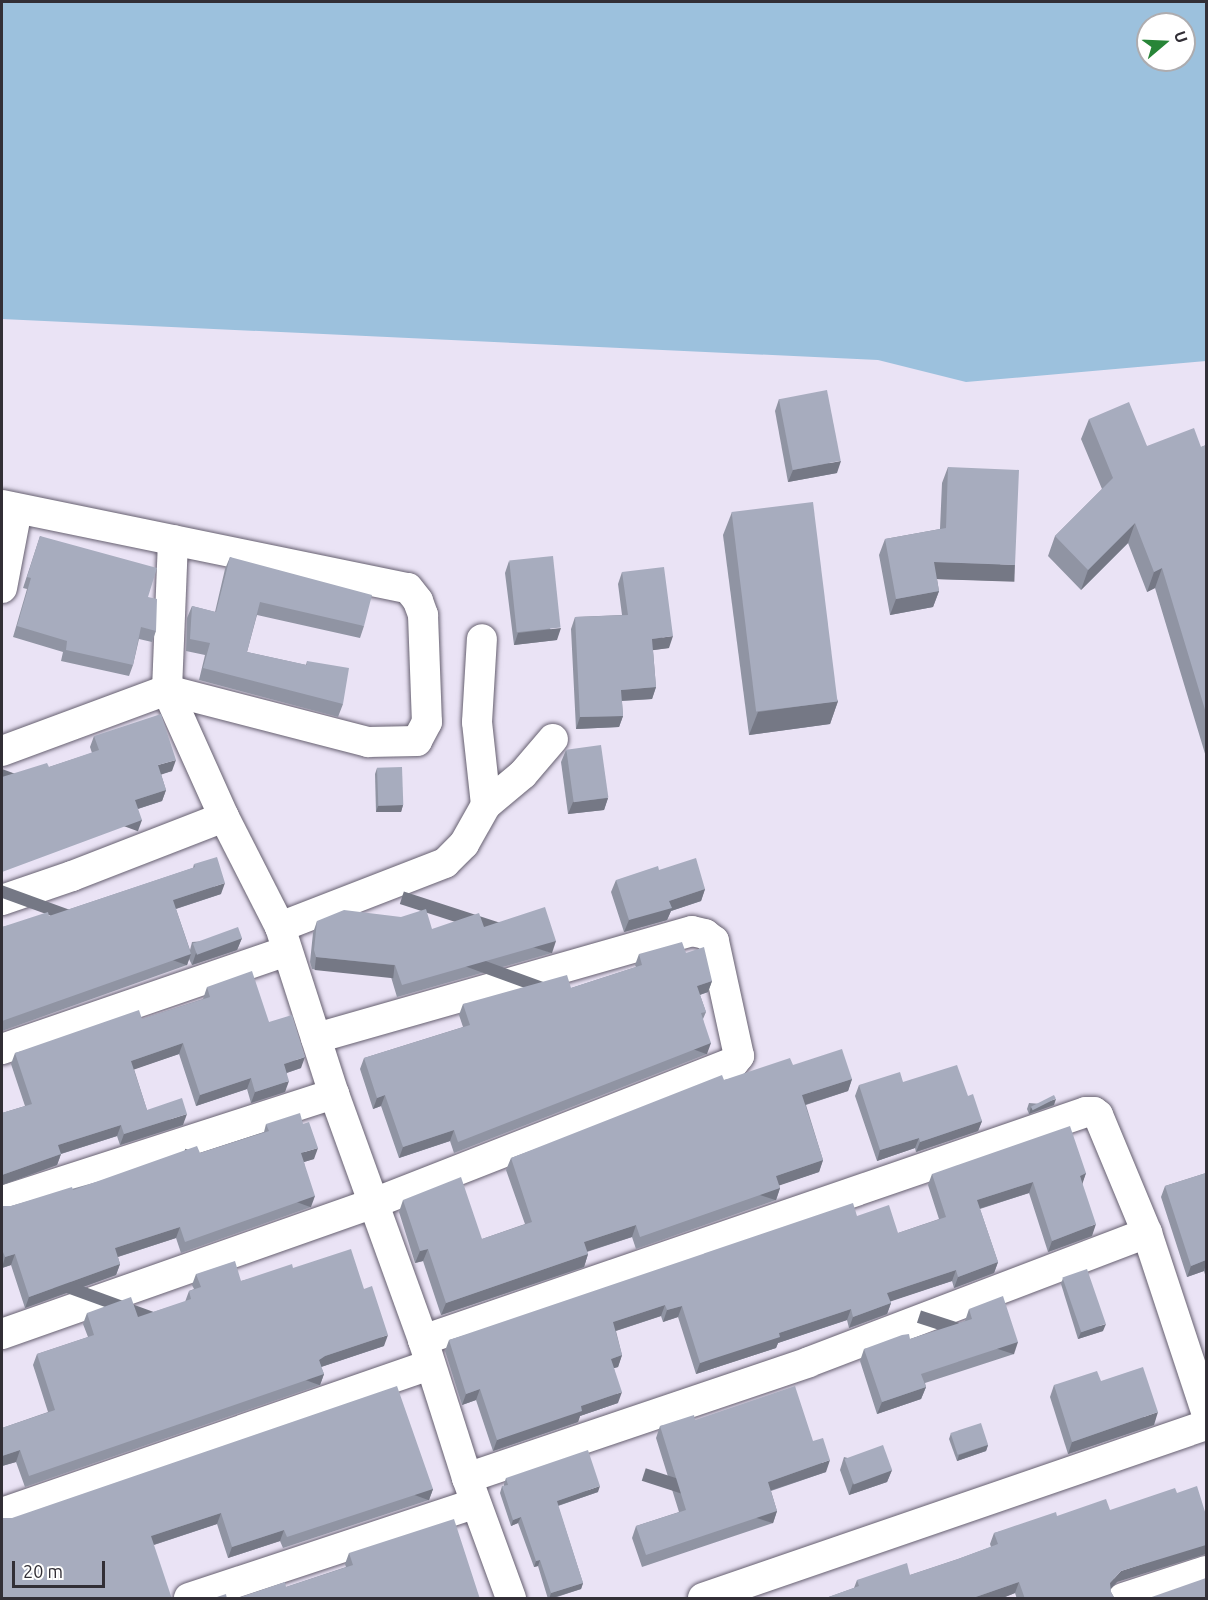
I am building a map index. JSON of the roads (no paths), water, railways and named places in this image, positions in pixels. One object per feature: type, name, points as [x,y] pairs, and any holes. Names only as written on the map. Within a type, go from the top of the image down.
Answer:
[{"type":"street","points":[[2,588],[9,507],[408,588],[418,601],[423,615],[427,722],[417,741],[368,742],[167,690],[2,751]]},
{"type":"street","points":[[173,540],[167,690],[224,817],[283,939],[334,1094],[427,1353],[511,1599]]},
{"type":"street","points":[[482,639],[477,722],[486,805]]},
{"type":"street","points":[[2,1049],[283,939],[445,863],[464,843],[486,805],[523,774],[553,739]]},
{"type":"street","points":[[2,900],[224,817]]},
{"type":"street","points":[[2,1334],[374,1203],[734,1062],[739,1056],[714,941],[705,934],[693,931],[316,1038]]},
{"type":"street","points":[[2,1201],[334,1094]]},
{"type":"street","points":[[2,1513],[427,1353],[1086,1112],[1098,1115],[1147,1233],[1206,1411]]},
{"type":"street","points":[[189,1599],[1147,1233]]},
{"type":"street","points":[[702,1599],[1206,1425]]},
{"type":"street","points":[[1123,1599],[1206,1571]]},
{"type":"water","points":[[2,2],[1206,2],[1206,361],[966,382],[878,360],[2,319]]}]
